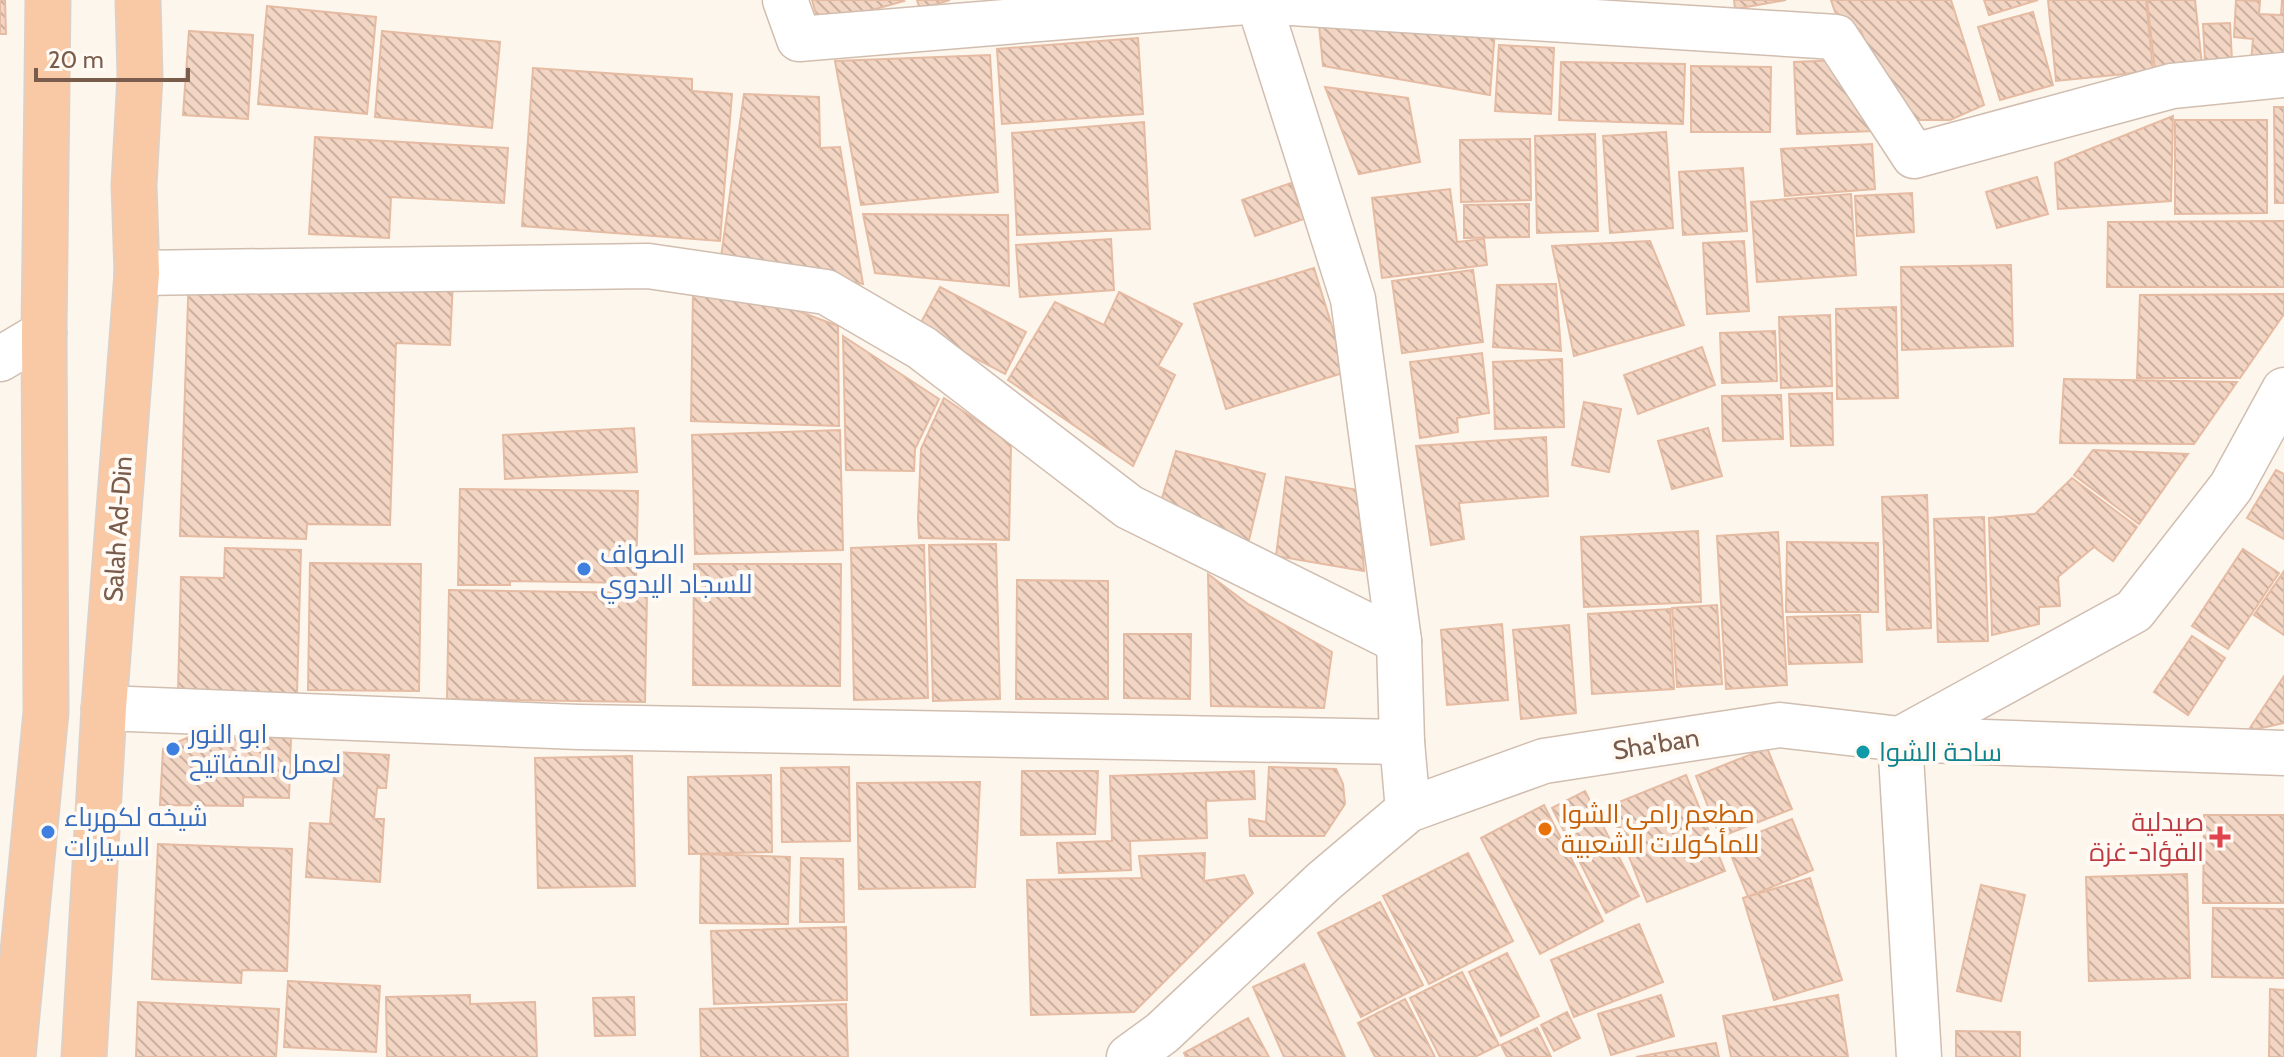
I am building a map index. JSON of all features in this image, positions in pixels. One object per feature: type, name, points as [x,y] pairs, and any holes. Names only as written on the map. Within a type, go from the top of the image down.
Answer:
[{"type":"highway","points":[[13,1057],[46,712],[44,333],[48,0]]},
{"type":"highway","name":"Salah Ad-Din","points":[[84,1057],[104,708],[137,273],[134,185],[140,76],[138,0]]},
{"type":"street","points":[[785,0],[799,39],[1258,0],[1836,37],[1914,156],[2172,86],[2284,75]]},
{"type":"street","points":[[1258,0],[1353,299],[1399,641],[1408,810]]},
{"type":"street","points":[[137,273],[648,266],[826,292],[922,348],[1129,507],[1399,641]]},
{"type":"street","points":[[0,359],[44,333]]},
{"type":"street","points":[[1919,1057],[1900,739],[2134,611],[2231,487],[2284,390]]},
{"type":"street","points":[[104,708],[579,727],[1402,742]]},
{"type":"street","name":"Sha'ban","points":[[1129,1057],[1162,1033],[1323,882],[1408,810],[1544,761],[1780,725],[1900,739],[2284,753]]},
{"type":"building","points":[[0,0],[5,0],[6,34],[0,34]]},
{"type":"building","points":[[812,0],[903,0],[904,1],[819,25]]},
{"type":"building","points":[[917,0],[950,0],[920,9]]},
{"type":"building","points":[[1734,0],[1786,0],[1735,9]]},
{"type":"building","points":[[1831,0],[1951,0],[1984,105],[1950,120],[1907,120],[1879,78],[1861,31],[1835,12]]},
{"type":"building","points":[[1984,0],[2038,0],[1989,15]]},
{"type":"building","points":[[2048,0],[2146,0],[2153,71],[2056,81]]},
{"type":"building","points":[[2147,0],[2195,0],[2202,65],[2155,70]]},
{"type":"building","points":[[2236,0],[2260,1],[2259,14],[2281,15],[2284,0],[2284,64],[2251,62],[2253,39],[2234,37]]},
{"type":"building","points":[[267,6],[376,17],[367,114],[258,104]]},
{"type":"building","points":[[2033,12],[2053,85],[2000,100],[1978,27]]},
{"type":"building","points":[[1318,15],[1495,30],[1490,95],[1323,66]]},
{"type":"building","points":[[2230,23],[2232,60],[2205,61],[2203,24]]},
{"type":"building","points":[[189,31],[253,35],[248,119],[183,115]]},
{"type":"building","points":[[382,31],[500,42],[492,128],[375,117]]},
{"type":"building","points":[[1138,38],[1143,114],[1002,124],[997,49]]},
{"type":"building","points":[[1499,45],[1554,48],[1551,114],[1495,111]]},
{"type":"building","points":[[990,55],[998,192],[861,205],[835,61]]},
{"type":"building","points":[[1842,60],[1874,131],[1797,134],[1794,62]]},
{"type":"building","points":[[1561,62],[1685,64],[1683,124],[1559,120]]},
{"type":"building","points":[[1691,66],[1771,67],[1770,132],[1691,132]]},
{"type":"building","points":[[533,68],[692,79],[692,91],[732,94],[720,241],[522,226]]},
{"type":"building","points":[[1325,87],[1408,98],[1420,162],[1359,174]]},
{"type":"building","points":[[744,94],[819,97],[820,148],[840,147],[863,284],[721,257]]},
{"type":"building","points":[[2274,107],[2284,107],[2284,203],[2275,203]]},
{"type":"building","points":[[2173,116],[2171,201],[2058,209],[2055,163]]},
{"type":"building","points":[[2175,120],[2267,120],[2267,213],[2175,214]]},
{"type":"building","points":[[1144,122],[1150,229],[1017,235],[1012,133]]},
{"type":"building","points":[[1666,132],[1673,228],[1610,233],[1603,136]]},
{"type":"building","points":[[1595,134],[1598,231],[1537,233],[1535,136]]},
{"type":"building","points":[[315,137],[508,148],[504,203],[391,197],[389,238],[309,234]]},
{"type":"building","points":[[1530,139],[1531,200],[1461,202],[1460,140]]},
{"type":"building","points":[[1872,144],[1875,189],[1785,196],[1781,149]]},
{"type":"building","points":[[1743,168],[1747,231],[1683,235],[1679,172]]},
{"type":"building","points":[[2037,177],[2048,214],[1997,228],[1986,192]]},
{"type":"building","points":[[1291,183],[1304,219],[1255,236],[1242,200]]},
{"type":"building","points":[[1450,189],[1457,242],[1484,239],[1487,265],[1382,278],[1372,198]]},
{"type":"building","points":[[1912,193],[1914,232],[1857,236],[1855,196]]},
{"type":"building","points":[[1851,194],[1856,275],[1757,282],[1751,202]]},
{"type":"building","points":[[1529,204],[1529,237],[1464,238],[1464,205]]},
{"type":"building","points":[[863,214],[1008,215],[1009,286],[875,273]]},
{"type":"building","points":[[2284,221],[2284,287],[2107,287],[2108,222]]},
{"type":"building","points":[[1111,239],[1114,290],[1020,297],[1016,245]]},
{"type":"building","points":[[1650,241],[1684,325],[1574,356],[1552,246]]},
{"type":"building","points":[[1744,241],[1749,311],[1707,314],[1703,243]]},
{"type":"building","points":[[2011,265],[2013,346],[1902,350],[1901,267]]},
{"type":"building","points":[[1314,268],[1346,372],[1226,409],[1194,304]]},
{"type":"building","points":[[1473,270],[1483,342],[1402,353],[1392,281]]},
{"type":"building","points":[[189,272],[453,280],[450,345],[396,343],[390,525],[307,524],[306,539],[180,536]]},
{"type":"building","points":[[1556,284],[1561,351],[1493,347],[1497,285]]},
{"type":"building","points":[[940,287],[1026,332],[1005,374],[918,328]]},
{"type":"building","points":[[693,290],[777,303],[838,326],[839,426],[691,421]]},
{"type":"building","points":[[1119,292],[1182,324],[1158,366],[1175,375],[1133,466],[1008,380],[1055,302],[1104,325]]},
{"type":"building","points":[[2284,294],[2284,314],[2240,378],[2137,378],[2140,295]]},
{"type":"building","points":[[1896,307],[1898,398],[1837,399],[1836,309]]},
{"type":"building","points":[[1830,315],[1832,386],[1781,388],[1779,317]]},
{"type":"building","points":[[1775,331],[1777,381],[1722,383],[1720,333]]},
{"type":"building","points":[[843,336],[939,399],[915,449],[914,471],[846,470]]},
{"type":"building","points":[[1702,347],[1715,385],[1638,414],[1624,375]]},
{"type":"building","points":[[1482,353],[1489,413],[1457,418],[1458,432],[1420,438],[1410,362]]},
{"type":"building","points":[[1562,359],[1564,427],[1495,429],[1493,362]]},
{"type":"building","points":[[2064,379],[2237,382],[2194,444],[2060,443]]},
{"type":"building","points":[[1832,393],[1833,445],[1791,446],[1789,394]]},
{"type":"building","points":[[1781,395],[1783,439],[1723,441],[1722,396]]},
{"type":"building","points":[[944,398],[1011,444],[1009,540],[919,538],[921,449]]},
{"type":"building","points":[[1584,402],[1621,409],[1609,472],[1572,465]]},
{"type":"building","points":[[634,428],[637,472],[505,479],[503,435]]},
{"type":"building","points":[[1708,428],[1722,476],[1672,489],[1658,441]]},
{"type":"building","points":[[840,430],[843,550],[695,554],[692,435]]},
{"type":"building","points":[[1546,437],[1548,496],[1459,503],[1464,539],[1431,545],[1416,446]]},
{"type":"building","points":[[2093,450],[2188,454],[2139,524],[2074,475]]},
{"type":"building","points":[[1176,451],[1265,474],[1248,544],[1160,505]]},
{"type":"building","points":[[2276,470],[2284,474],[2284,539],[2247,518]]},
{"type":"building","points":[[1286,477],[1358,490],[1364,571],[1276,556]]},
{"type":"building","points":[[2072,478],[2137,527],[2113,561],[2094,547],[2058,577],[2060,606],[2039,607],[2039,624],[1992,635],[1989,518],[2035,514]]},
{"type":"building","points":[[460,489],[638,491],[636,583],[510,581],[510,585],[458,585]]},
{"type":"building","points":[[1927,495],[1931,628],[1887,630],[1882,497]]},
{"type":"building","points":[[1984,517],[1988,641],[1938,642],[1934,519]]},
{"type":"building","points":[[1698,531],[1701,602],[1584,607],[1581,537]]},
{"type":"building","points":[[1778,532],[1787,685],[1726,689],[1717,536]]},
{"type":"building","points":[[1787,542],[1878,543],[1878,612],[1786,612]]},
{"type":"building","points":[[996,544],[1000,699],[933,701],[929,545]]},
{"type":"building","points":[[924,545],[928,698],[854,700],[851,548]]},
{"type":"building","points":[[225,548],[301,550],[297,694],[178,692],[181,577],[224,578]]},
{"type":"building","points":[[2243,549],[2279,573],[2228,649],[2192,626]]},
{"type":"building","points":[[310,563],[421,564],[419,691],[308,690]]},
{"type":"building","points":[[694,564],[841,564],[840,686],[693,685]]},
{"type":"building","points":[[2284,571],[2284,635],[2254,615]]},
{"type":"building","points":[[1208,574],[1248,604],[1332,652],[1324,708],[1211,706]]},
{"type":"building","points":[[1017,580],[1108,581],[1108,699],[1016,699]]},
{"type":"building","points":[[449,590],[647,593],[645,702],[447,699]]},
{"type":"building","points":[[1717,605],[1722,684],[1677,687],[1672,608]]},
{"type":"building","points":[[1670,609],[1674,689],[1592,694],[1588,614]]},
{"type":"building","points":[[1860,615],[1862,662],[1789,664],[1787,617]]},
{"type":"building","points":[[1502,624],[1508,700],[1447,705],[1441,630]]},
{"type":"building","points":[[1569,625],[1576,713],[1521,719],[1513,630]]},
{"type":"building","points":[[1124,634],[1191,634],[1190,699],[1124,698]]},
{"type":"building","points":[[2192,636],[2225,658],[2188,715],[2154,692]]},
{"type":"building","points":[[2284,676],[2284,723],[2248,731]]},
{"type":"building","points":[[195,734],[291,738],[289,798],[243,797],[243,806],[160,805],[163,749]]},
{"type":"building","points":[[1767,748],[1792,809],[1720,837],[1696,776]]},
{"type":"building","points":[[336,752],[389,755],[386,788],[377,788],[374,819],[384,819],[380,882],[306,877],[310,823],[330,824]]},
{"type":"building","points":[[632,756],[635,886],[538,888],[535,758]]},
{"type":"building","points":[[849,767],[850,841],[782,842],[781,768]]},
{"type":"building","points":[[1269,767],[1336,769],[1343,784],[1345,804],[1324,836],[1250,836],[1249,819],[1266,822]]},
{"type":"building","points":[[1022,771],[1098,771],[1095,834],[1021,835]]},
{"type":"building","points":[[1254,771],[1255,799],[1206,801],[1207,838],[1130,841],[1131,870],[1059,873],[1057,843],[1112,841],[1110,776]]},
{"type":"building","points":[[771,775],[772,852],[689,854],[688,777]]},
{"type":"building","points":[[1686,775],[1725,871],[1647,902],[1609,806]]},
{"type":"building","points":[[980,782],[975,887],[859,889],[857,783]]},
{"type":"building","points":[[1585,791],[1639,896],[1606,913],[1552,808]]},
{"type":"building","points":[[1544,805],[1603,921],[1540,954],[1481,838]]},
{"type":"building","points":[[2204,815],[2284,815],[2284,903],[2203,903]]},
{"type":"building","points":[[1792,819],[1813,870],[1748,897],[1727,845]]},
{"type":"building","points":[[158,844],[292,849],[287,971],[242,970],[241,983],[152,979]]},
{"type":"building","points":[[1205,853],[1204,881],[1244,875],[1253,893],[1134,1012],[1031,1015],[1027,880],[1142,878],[1139,856]]},
{"type":"building","points":[[1468,853],[1513,941],[1429,984],[1383,896]]},
{"type":"building","points":[[701,854],[790,857],[788,924],[700,923]]},
{"type":"building","points":[[801,858],[843,859],[844,922],[800,922]]},
{"type":"building","points":[[2187,874],[2190,978],[2089,981],[2086,877]]},
{"type":"building","points":[[1810,878],[1842,980],[1774,1000],[1743,898]]},
{"type":"building","points":[[1981,885],[2025,895],[2001,1001],[1957,991]]},
{"type":"building","points":[[1380,902],[1423,985],[1361,1017],[1318,933]]},
{"type":"building","points":[[2213,908],[2284,909],[2284,978],[2212,977]]},
{"type":"building","points":[[1639,924],[1663,982],[1574,1017],[1551,960]]},
{"type":"building","points":[[846,927],[847,1000],[714,1004],[711,931]]},
{"type":"building","points":[[1507,953],[1539,1016],[1501,1036],[1469,972]]},
{"type":"building","points":[[1304,964],[1345,1057],[1284,1057],[1253,987]]},
{"type":"building","points":[[1462,972],[1499,1045],[1475,1057],[1440,1057],[1410,998]]},
{"type":"building","points":[[288,981],[380,986],[376,1052],[284,1047]]},
{"type":"building","points":[[2270,989],[2284,990],[2284,1057],[2269,1057]]},
{"type":"building","points":[[470,995],[470,1004],[535,1002],[537,1057],[387,1057],[386,997]]},
{"type":"building","points":[[1661,995],[1674,1036],[1611,1055],[1598,1014]]},
{"type":"building","points":[[1838,995],[1848,1057],[1731,1057],[1723,1016]]},
{"type":"building","points":[[634,997],[635,1035],[595,1036],[593,998]]},
{"type":"building","points":[[1405,999],[1435,1057],[1375,1057],[1358,1023]]},
{"type":"building","points":[[138,1002],[279,1009],[276,1057],[136,1057]]},
{"type":"building","points":[[846,1004],[848,1057],[701,1057],[700,1009]]},
{"type":"building","points":[[1567,1012],[1580,1038],[1554,1051],[1541,1025]]},
{"type":"building","points":[[1248,1018],[1269,1057],[1186,1057],[1184,1053]]},
{"type":"building","points":[[1537,1028],[1551,1057],[1507,1057],[1501,1045]]},
{"type":"building","points":[[1956,1031],[2020,1032],[2020,1057],[1956,1057]]},
{"type":"building","points":[[1716,1043],[1719,1057],[1636,1057]]},
{"type":"place","name":"الصواف للسجاد اليدوي","points":[[584,569]]},
{"type":"place","name":"ابو النور لعمل المفاتيح","points":[[173,749]]},
{"type":"place","name":"ساحة الشوا","points":[[1863,752]]},
{"type":"place","name":"مطعم رامي الشوا للمأكولات الشعبية","points":[[1545,829]]},
{"type":"place","name":"شيخه لكهرباء السيارات","points":[[48,832]]},
{"type":"place","name":"صيدلية الفؤاد-غزة","points":[[2220,837]]}]
